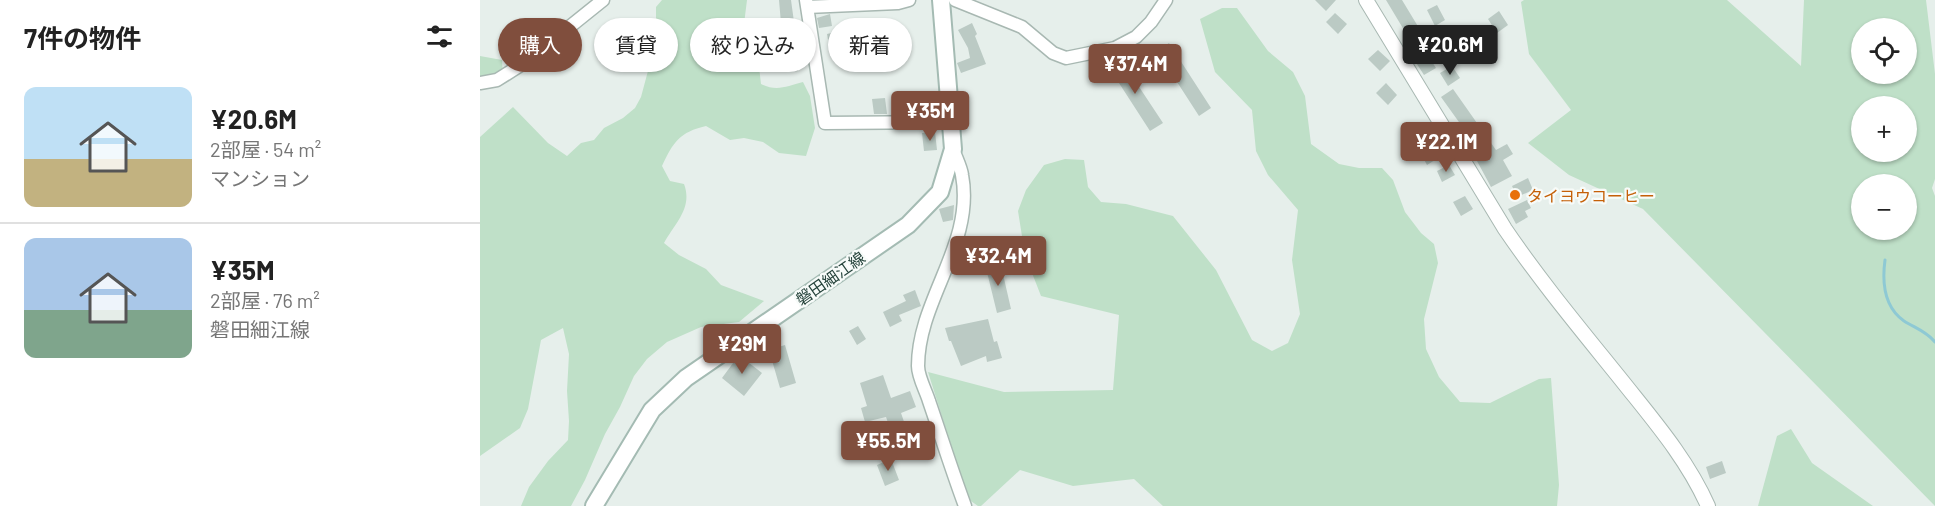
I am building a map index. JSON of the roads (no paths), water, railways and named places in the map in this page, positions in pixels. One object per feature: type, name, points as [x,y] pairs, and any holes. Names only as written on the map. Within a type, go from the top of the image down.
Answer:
[{"type":"main road","name":"磐田細江線","points":[[594,506],[652,410],[686,378],[908,225],[940,192],[953,149],[941,0]]},
{"type":"street","points":[[480,83],[497,80],[527,61],[603,0]]},
{"type":"street","points":[[909,0],[898,3],[806,3],[825,123],[951,122]]},
{"type":"street","points":[[955,0],[1022,27],[1053,53],[1066,58],[1115,48],[1136,37],[1151,22],[1166,0]]},
{"type":"street","points":[[1366,0],[1505,229],[1526,260],[1661,430],[1687,466],[1708,506]]},
{"type":"street","points":[[953,149],[962,175],[964,198],[961,225],[953,255],[928,315],[921,342],[918,369],[965,506]]},
{"type":"waterway","points":[[1885,260],[1884,285],[1892,309],[1904,321],[1924,332],[1935,342]]},
{"type":"place","name":"タイヨウコーヒー","points":[[1515,195]]}]
